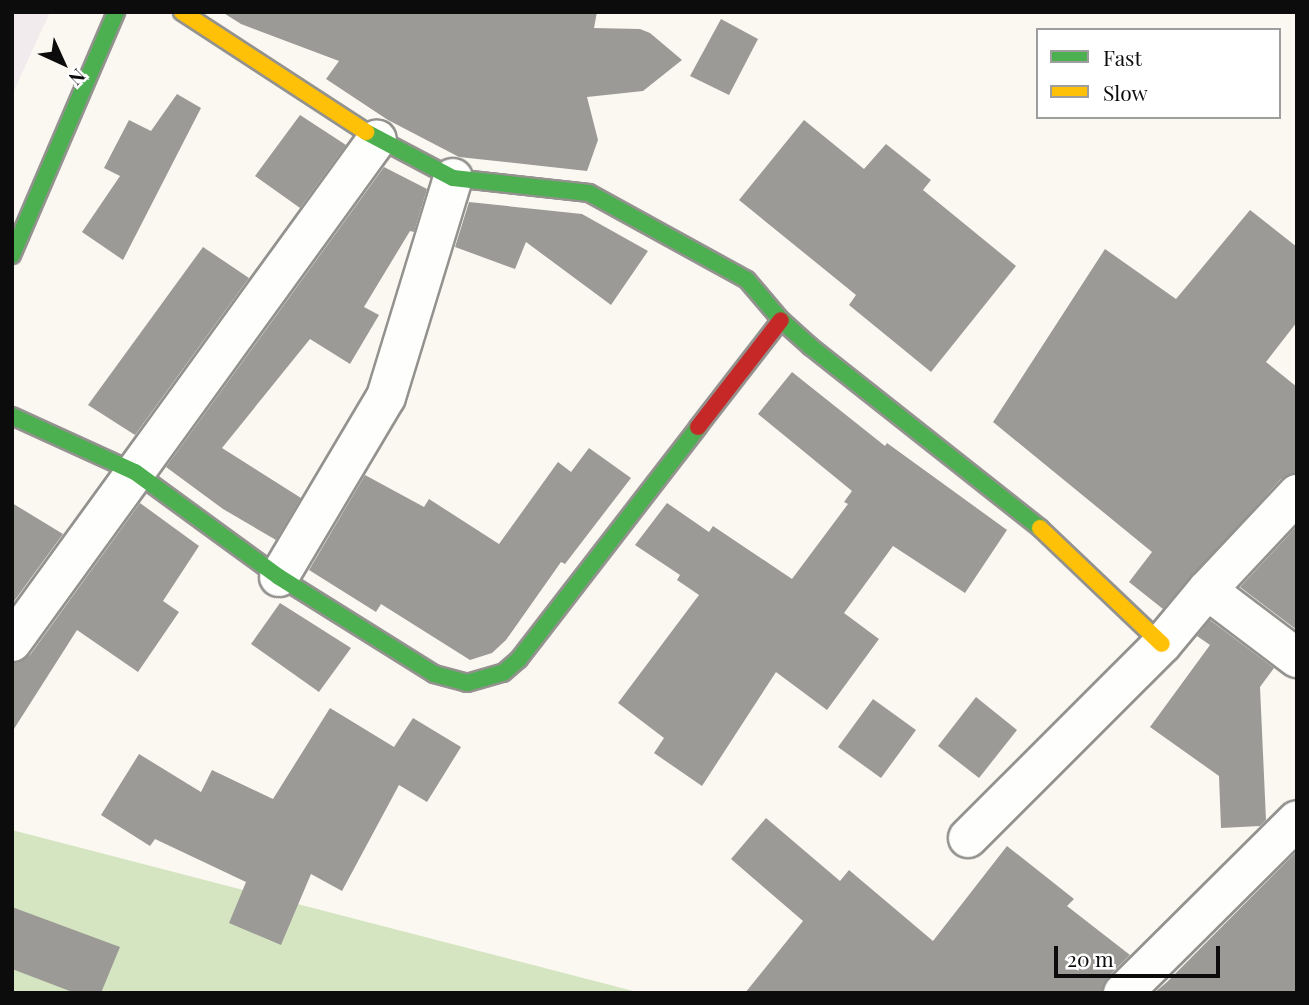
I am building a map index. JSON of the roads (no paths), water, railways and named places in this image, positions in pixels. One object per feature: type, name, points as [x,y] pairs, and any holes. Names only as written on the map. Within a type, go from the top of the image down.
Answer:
[{"type":"street","points":[[12,255],[116,12]]},
{"type":"street","points":[[182,12],[377,139],[453,178],[589,193],[747,280],[781,320],[811,347],[1026,515],[1162,644]]},
{"type":"street","points":[[12,642],[377,139]]},
{"type":"street","points":[[279,577],[386,397],[453,178]]},
{"type":"street","points":[[12,416],[135,472],[279,577],[434,674],[467,683],[503,673],[519,659],[781,320]]},
{"type":"street","points":[[968,838],[1162,644],[1207,590],[1297,494]]},
{"type":"street","points":[[1207,590],[1297,658]]},
{"type":"street","points":[[1123,993],[1297,820]]}]
